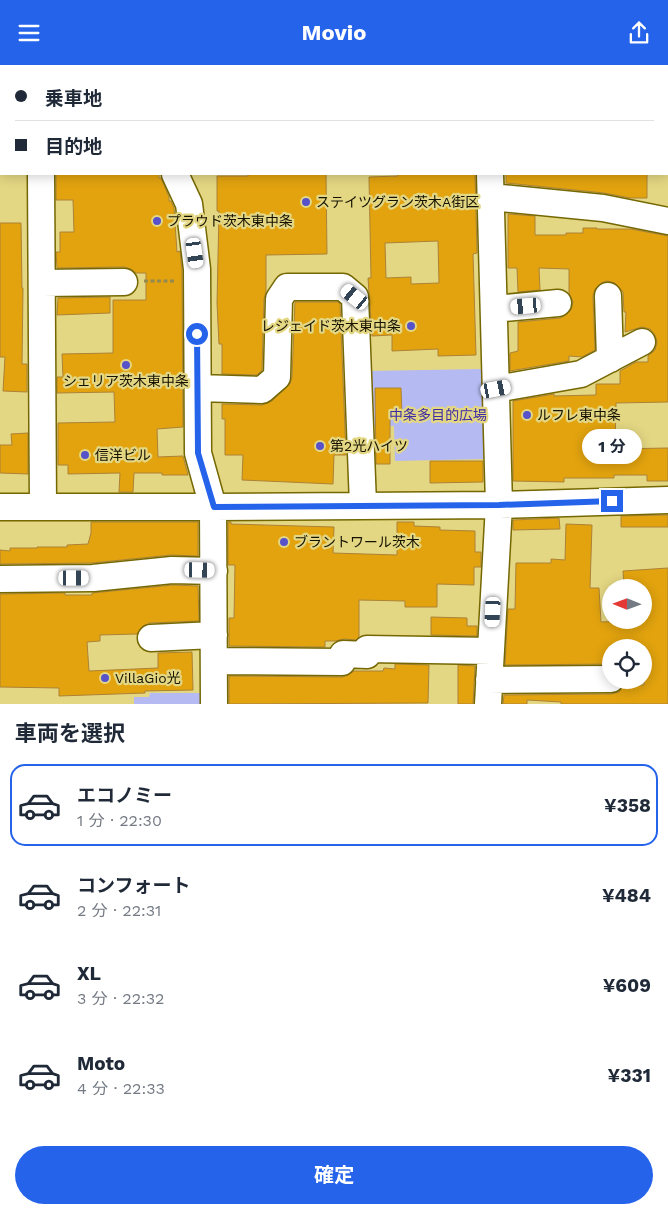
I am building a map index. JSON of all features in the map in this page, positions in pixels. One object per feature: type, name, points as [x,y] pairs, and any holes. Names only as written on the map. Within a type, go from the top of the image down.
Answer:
[{"type":"street","points":[[41,175],[43,507]]},
{"type":"street","points":[[175,175],[189,205],[197,269],[198,453],[214,507],[214,704]]},
{"type":"street","points":[[602,680],[488,692],[499,505],[490,186],[668,221]]},
{"type":"street","points":[[42,283],[124,282]]},
{"type":"street","points":[[198,388],[262,390],[277,377],[279,299],[287,287],[343,287],[355,297],[363,505]]},
{"type":"street","points":[[608,296],[610,359]]},
{"type":"street","points":[[494,309],[558,303]]},
{"type":"street","points":[[496,389],[580,374],[642,342]]},
{"type":"street","points":[[0,507],[499,505],[668,500]]},
{"type":"street","points":[[0,579],[92,578],[172,570],[214,571]]},
{"type":"street","points":[[151,638],[214,635]]},
{"type":"street","points":[[214,661],[342,663],[343,654],[367,655],[368,649],[491,651]]},
{"type":"path","points":[[124,282],[197,280]]},
{"type":"green space","name":"中条多目的広場","points":[[482,369],[484,459],[395,461],[394,426],[367,426],[365,371]]},
{"type":"green space","points":[[150,693],[205,693],[205,704],[134,704],[134,697],[149,697]]},
{"type":"building","points":[[56,175],[159,175],[159,178],[161,178],[169,201],[171,201],[174,208],[177,252],[180,251],[182,270],[183,427],[157,429],[158,457],[183,456],[188,475],[134,473],[133,492],[119,492],[120,473],[68,474],[68,465],[58,465],[58,423],[115,422],[114,392],[57,393],[57,377],[63,377],[62,354],[113,353],[113,300],[146,300],[146,273],[136,273],[124,267],[57,268],[56,252],[60,252],[60,232],[74,232],[73,200],[56,200]]},
{"type":"building","points":[[326,175],[327,254],[266,255],[262,370],[257,375],[222,374],[222,344],[219,344],[217,303],[219,211],[217,211],[217,176]]},
{"type":"building","points":[[475,175],[477,253],[473,254],[476,355],[438,356],[438,349],[392,351],[392,335],[372,336],[368,278],[371,278],[369,177]],"holes":[[[438,241],[439,283],[411,284],[411,277],[386,278],[385,243]]]},
{"type":"building","points":[[506,175],[647,175],[647,198],[630,198],[604,193],[506,183]]},
{"type":"building","points":[[508,214],[535,216],[535,235],[566,235],[566,233],[583,233],[583,228],[597,228],[631,229],[668,236],[668,402],[616,403],[615,449],[668,448],[668,481],[647,481],[647,475],[614,475],[614,478],[564,478],[564,482],[513,481],[513,401],[554,394],[554,396],[596,395],[596,384],[620,384],[620,371],[636,362],[648,362],[648,356],[655,350],[657,342],[655,335],[650,329],[642,327],[625,332],[626,312],[624,312],[623,292],[615,283],[607,281],[601,283],[595,289],[593,296],[595,350],[582,357],[569,356],[569,361],[510,371],[510,353],[518,351],[518,322],[560,318],[571,310],[573,302],[569,293],[569,269],[539,268],[540,290],[518,292],[517,268],[508,268]]},
{"type":"building","points":[[0,223],[21,223],[23,288],[22,364],[27,364],[27,392],[3,391],[5,357],[0,357]]},
{"type":"building","points":[[110,297],[110,313],[57,315],[58,298]]},
{"type":"building","points":[[295,302],[338,302],[340,304],[346,455],[334,455],[333,484],[242,480],[243,455],[225,455],[225,419],[222,419],[222,404],[262,405],[272,401],[290,384],[292,377]]},
{"type":"building","points":[[375,388],[401,388],[402,415],[390,415],[390,464],[376,464]]},
{"type":"building","points":[[28,433],[28,474],[0,473],[0,445],[12,445],[11,434]]},
{"type":"building","points":[[430,461],[483,461],[483,482],[430,483]]},
{"type":"building","points":[[668,515],[668,527],[621,527],[621,516]]},
{"type":"building","points":[[559,518],[560,529],[513,530],[513,520]]},
{"type":"building","points":[[91,522],[198,522],[198,556],[171,555],[92,563],[0,564],[0,550],[10,551],[10,548],[67,547],[67,545],[88,544]]},
{"type":"building","points":[[228,522],[231,522],[231,524],[334,527],[333,553],[397,555],[397,522],[414,522],[414,526],[440,527],[440,530],[475,531],[475,552],[481,552],[481,567],[474,567],[474,585],[437,584],[437,607],[405,607],[405,601],[359,600],[359,637],[356,640],[325,641],[325,647],[229,646],[229,618],[234,618],[235,565],[228,565]]},
{"type":"building","points":[[566,524],[592,525],[590,588],[599,588],[602,629],[652,629],[652,579],[624,579],[623,571],[668,568],[668,704],[561,704],[561,702],[527,700],[527,704],[503,704],[504,695],[611,694],[619,692],[621,689],[652,689],[652,639],[602,639],[602,664],[505,665],[508,609],[515,609],[516,563],[551,563],[551,559],[565,560]]},
{"type":"building","points":[[173,585],[198,586],[199,621],[150,623],[143,626],[137,634],[100,635],[100,641],[87,642],[89,671],[158,668],[158,653],[192,652],[193,690],[59,696],[59,688],[0,687],[0,594],[65,593],[65,595],[92,595],[92,593]]},
{"type":"building","points":[[431,617],[467,618],[467,626],[477,626],[477,636],[431,635]]},
{"type":"building","points":[[395,664],[429,665],[428,703],[229,704],[229,676],[342,677],[354,671],[383,671],[384,668],[395,669]]},
{"type":"building","points":[[458,665],[475,666],[473,704],[458,704]]},
{"type":"place","name":"ステイツグラン茨木A街区","points":[[306,202]]},
{"type":"place","name":"プラウド茨木東中条","points":[[157,221]]},
{"type":"place","name":"レジェイド茨木東中条","points":[[411,326]]},
{"type":"place","name":"シェリア茨木東中条","points":[[126,365]]},
{"type":"place","name":"ルフレ東中条","points":[[527,415]]},
{"type":"place","name":"第2光ハイツ","points":[[320,446]]},
{"type":"place","name":"信洋ビル","points":[[85,455]]},
{"type":"place","name":"ブラントワール茨木","points":[[284,542]]},
{"type":"place","name":"VillaGio光","points":[[105,678]]},
{"type":"route","points":[[197,334],[198,453],[214,507],[499,505],[612,501]]}]
